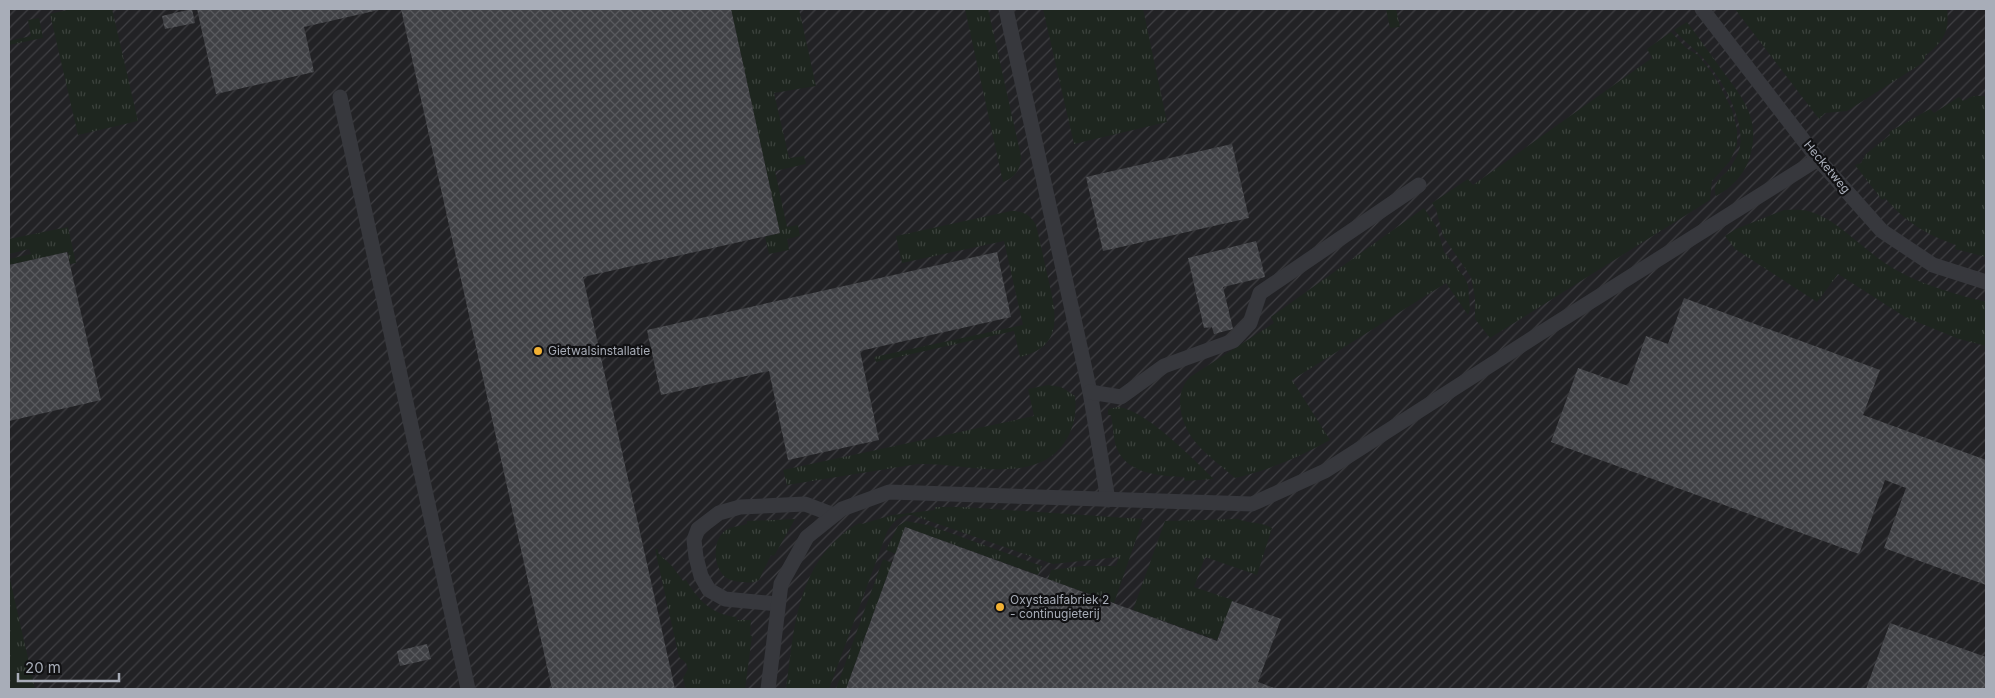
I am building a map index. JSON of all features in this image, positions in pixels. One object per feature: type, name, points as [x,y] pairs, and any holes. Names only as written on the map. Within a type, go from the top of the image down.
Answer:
[{"type":"lane","points":[[1006,9],[1090,392],[1108,500]]},
{"type":"lane","name":"Hecketweg","points":[[1702,9],[1818,159],[1882,231],[1933,265],[1986,282]]},
{"type":"lane","points":[[340,97],[468,689]]},
{"type":"lane","points":[[768,689],[780,584],[807,538],[842,508],[889,492],[1252,504],[1325,471],[1538,334],[1818,159]]},
{"type":"lane","points":[[1090,392],[1121,397],[1164,366],[1233,341],[1250,323],[1260,293],[1419,185]]},
{"type":"lane","points":[[778,604],[725,599],[710,590],[702,576],[696,557],[694,540],[698,529],[719,513],[740,507],[806,504],[834,515]]},
{"type":"shaded area","points":[[9,9],[1986,9],[1986,689],[9,689]]},
{"type":"green space","points":[[72,9],[112,9],[138,121],[78,135],[50,14]]},
{"type":"green space","points":[[731,9],[799,9],[816,86],[774,93],[789,158],[804,156],[806,164],[775,171],[787,227],[798,225],[800,236],[787,239],[789,250],[769,254],[765,237],[780,233]]},
{"type":"green space","points":[[965,9],[988,9],[1021,156],[1020,165],[1016,172],[1011,178],[1003,182]]},
{"type":"green space","points":[[1043,9],[1143,9],[1167,122],[1074,144]]},
{"type":"green space","points":[[1386,9],[1396,9],[1400,27],[1390,28]]},
{"type":"green space","points":[[1735,9],[1947,9],[1948,17],[1944,36],[1925,56],[1925,60],[1921,64],[1847,111],[1825,113],[1819,119]]},
{"type":"green space","points":[[39,18],[43,38],[9,45],[9,41],[31,36],[28,20]]},
{"type":"green space","points":[[1687,22],[1737,90],[1749,111],[1752,122],[1753,134],[1749,160],[1736,181],[1716,196],[1715,186],[1717,182],[1729,169],[1737,156],[1741,135],[1739,123],[1729,97],[1715,73],[1699,54],[1674,30]]},
{"type":"green space","points":[[1671,32],[1686,48],[1698,55],[1712,73],[1732,110],[1737,130],[1737,145],[1730,161],[1712,181],[1710,200],[1490,338],[1475,319],[1475,297],[1471,277],[1443,236],[1436,209],[1432,203],[1468,179],[1473,185],[1652,58],[1647,49]]},
{"type":"green space","points":[[1973,96],[1986,96],[1986,257],[1955,249],[1956,245],[1935,237],[1917,227],[1900,214],[1885,198],[1882,200],[1855,165],[1861,163],[1866,154],[1890,135],[1889,132],[1930,109],[1934,113],[1959,97],[1963,101]]},
{"type":"green space","points":[[1424,208],[1437,228],[1444,252],[1465,278],[1468,285],[1470,310],[1468,315],[1446,283],[1292,380],[1330,440],[1284,462],[1235,478],[1201,449],[1191,437],[1181,411],[1180,401],[1184,384],[1190,377],[1274,323],[1271,317]]},
{"type":"green space","points":[[1784,210],[1804,210],[1822,216],[1843,230],[1885,264],[1907,276],[1952,293],[1986,302],[1986,346],[1959,339],[1905,317],[1838,274],[1817,302],[1735,249],[1725,236],[1736,229]]},
{"type":"green space","points":[[1011,211],[1025,214],[1036,225],[1055,315],[1051,337],[1044,345],[1034,352],[1020,357],[1014,331],[876,362],[874,357],[1023,325],[1004,241],[902,263],[896,236]]},
{"type":"green space","points":[[68,227],[76,263],[70,264],[68,252],[9,265],[9,259],[31,254],[29,249],[9,254],[9,239]]},
{"type":"green space","points":[[1048,385],[1061,387],[1075,396],[1075,414],[1073,425],[1066,440],[1053,455],[1037,464],[1018,468],[998,469],[918,464],[787,485],[783,470],[1034,416],[1028,389]]},
{"type":"green space","points":[[1118,407],[1129,410],[1155,426],[1182,448],[1214,479],[1185,481],[1184,477],[1144,472],[1127,463],[1116,446],[1111,415],[1108,415],[1108,409]]},
{"type":"green space","points":[[935,507],[962,507],[1143,519],[1114,603],[1048,579],[1051,570],[1082,566],[1116,566],[1119,557],[1053,564],[912,515],[900,518],[891,525],[887,532],[829,689],[786,689],[794,631],[803,594],[810,576],[832,544],[849,529],[860,523],[892,515],[935,510]]},
{"type":"green space","points":[[795,519],[774,556],[771,555],[759,580],[750,583],[734,581],[725,577],[721,572],[716,559],[717,545],[719,538],[728,529],[747,524],[747,521]]},
{"type":"green space","points":[[1238,519],[1263,524],[1272,528],[1257,575],[1205,557],[1194,587],[1233,600],[1217,640],[1133,610],[1165,521]]},
{"type":"green space","points":[[906,521],[928,525],[1042,566],[1038,575],[905,527],[896,554],[886,550],[898,526]]},
{"type":"green space","points":[[655,549],[658,549],[658,553],[672,566],[683,581],[686,580],[701,600],[713,610],[728,616],[737,617],[736,620],[751,620],[750,635],[752,636],[745,689],[686,689],[683,678],[688,669],[686,663],[679,657]]},
{"type":"green space","points":[[883,559],[892,563],[846,689],[836,689]]},
{"type":"green space","points":[[9,575],[35,689],[9,689]]},
{"type":"building","points":[[192,9],[195,23],[165,29],[162,16]]},
{"type":"building","points":[[197,9],[383,9],[304,27],[314,72],[216,94]]},
{"type":"building","name":"Gietwalsinstallatie","points":[[401,9],[731,9],[780,233],[583,277],[675,689],[552,689]]},
{"type":"building","points":[[1232,144],[1249,218],[1103,251],[1086,177]]},
{"type":"building","points":[[1256,241],[1265,277],[1223,287],[1233,329],[1214,334],[1212,327],[1204,328],[1188,258]]},
{"type":"building","points":[[67,252],[101,400],[9,421],[9,265]]},
{"type":"building","points":[[997,252],[1011,317],[860,351],[879,440],[788,460],[769,371],[661,395],[647,330]]},
{"type":"building","points":[[1684,298],[1880,370],[1863,415],[1986,460],[1986,585],[1884,548],[1906,488],[1885,480],[1859,554],[1551,442],[1578,368],[1628,386],[1646,336],[1668,344]]},
{"type":"building","name":"Oxystaalfabriek 2 - continugieterij","points":[[905,527],[1217,641],[1232,601],[1281,619],[1258,682],[1277,689],[846,689]]},
{"type":"building","points":[[1890,623],[1986,657],[1986,689],[1866,689]]},
{"type":"building","points":[[427,644],[431,659],[400,666],[397,651]]},
{"type":"place","name":"Gietwalsinstallatie","points":[[538,351]]},
{"type":"place","name":"Oxystaalfabriek 2 - continugieterij","points":[[1000,607]]}]
